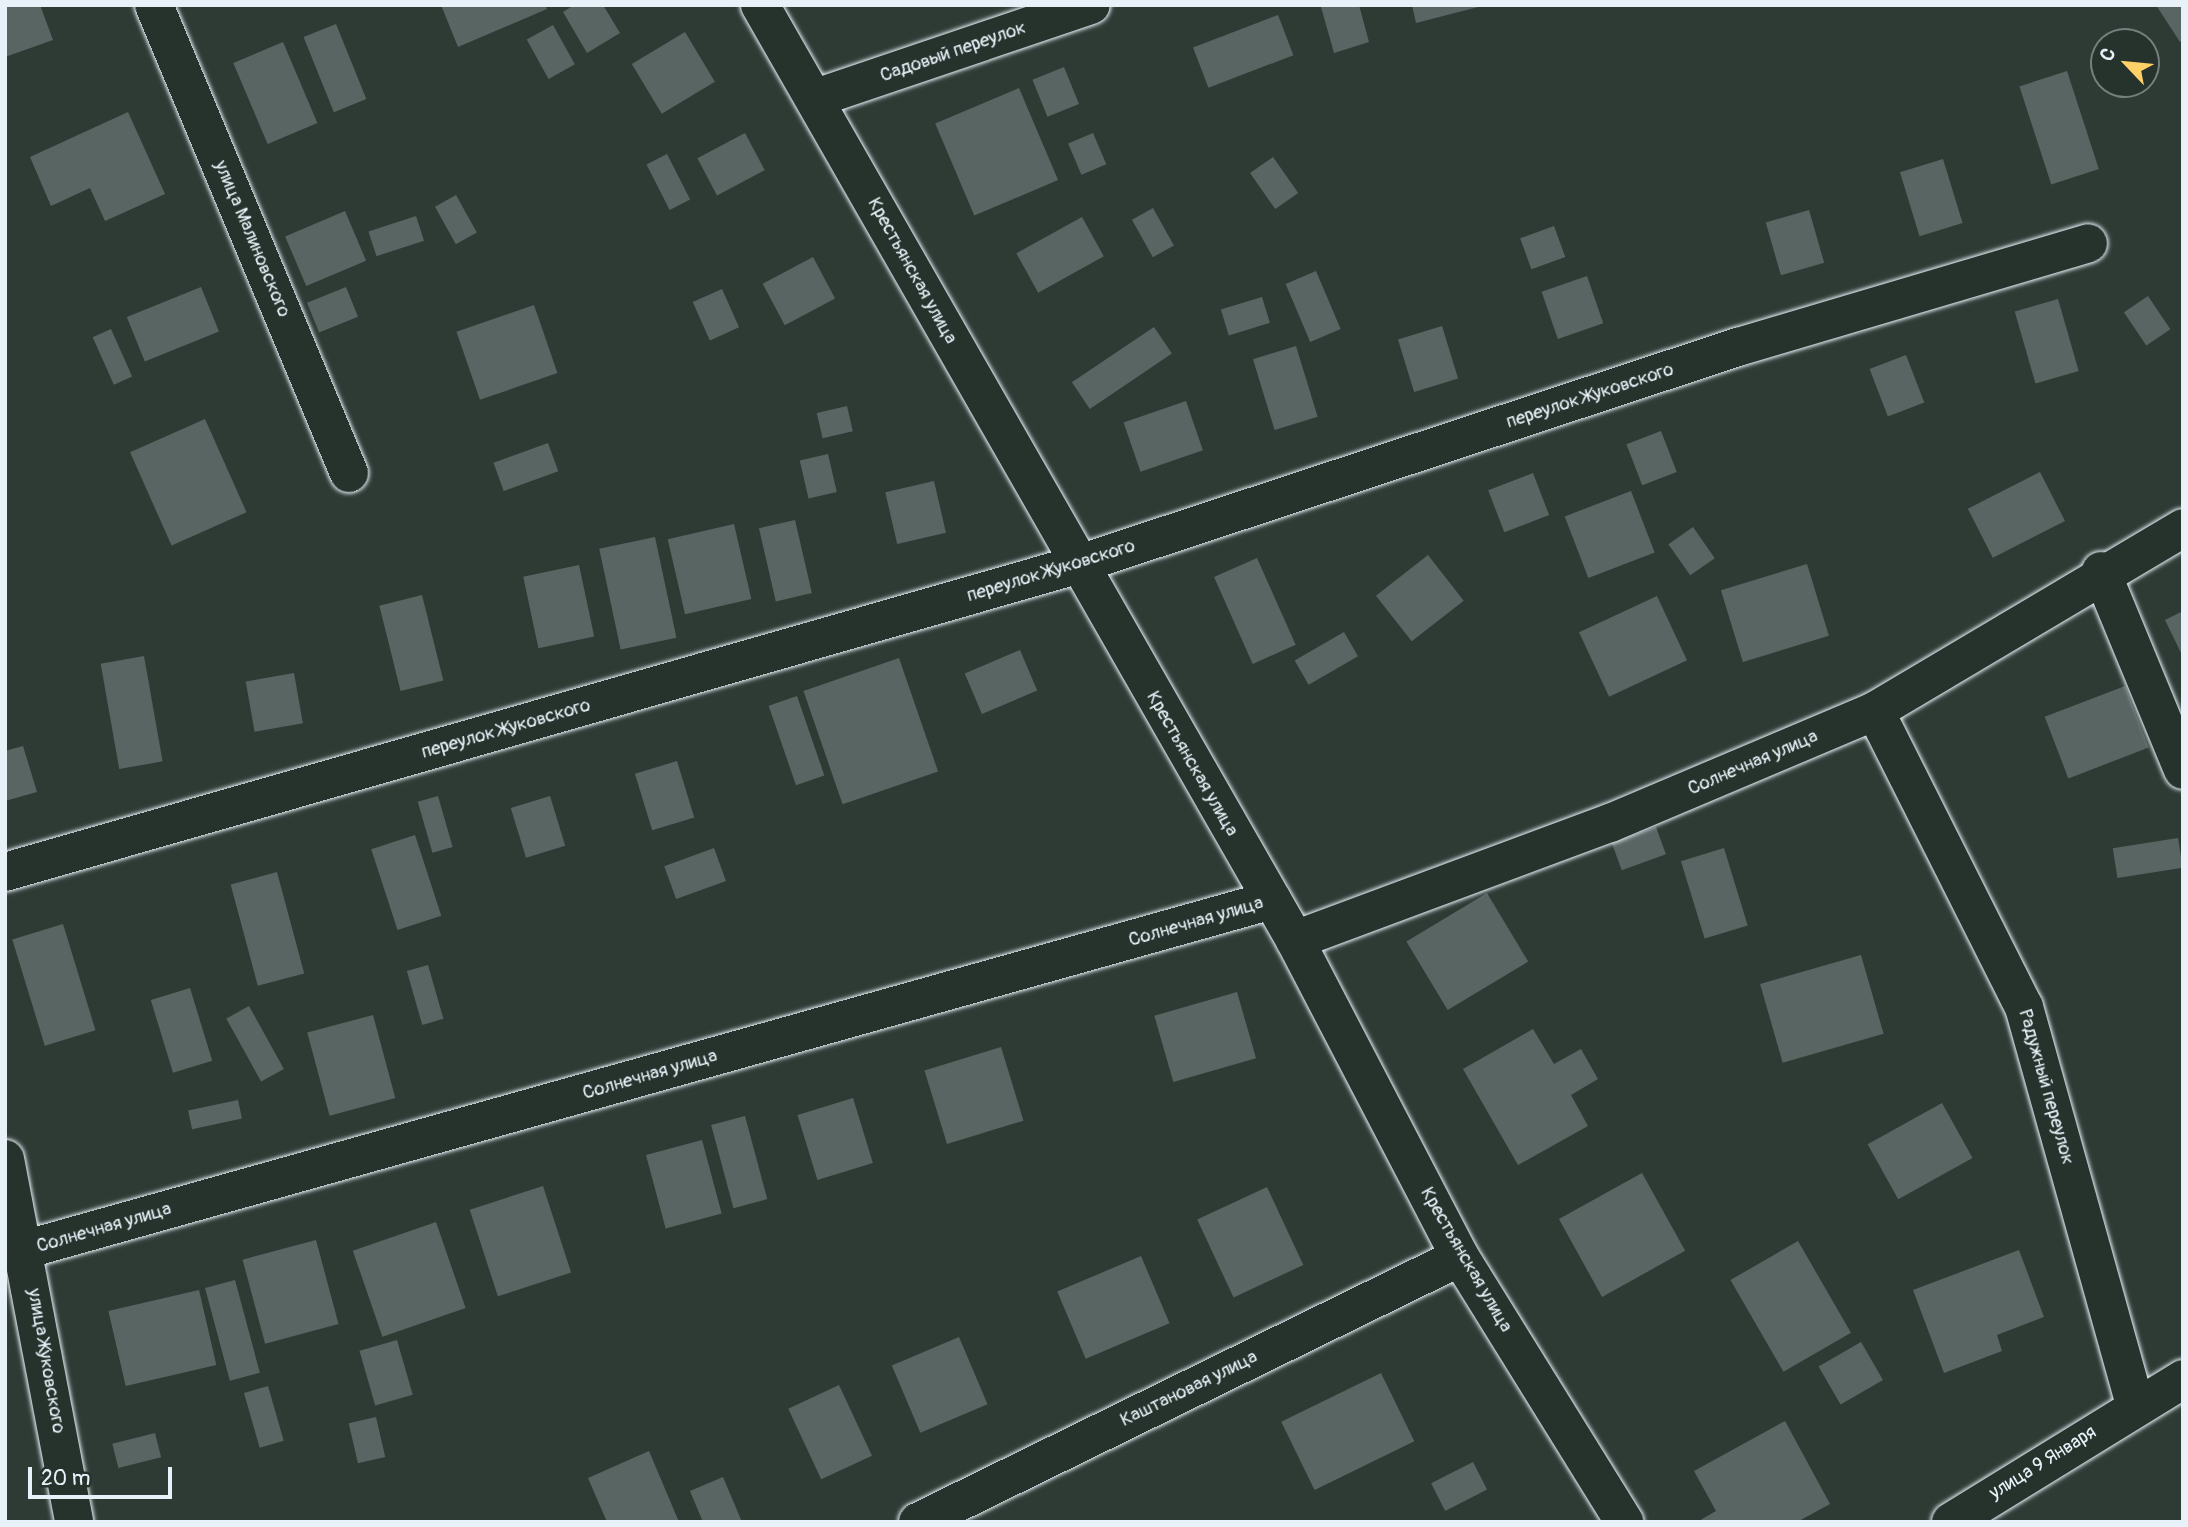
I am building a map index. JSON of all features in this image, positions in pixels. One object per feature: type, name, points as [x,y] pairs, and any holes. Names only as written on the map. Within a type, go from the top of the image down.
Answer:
[{"type":"street","name":"улица Малиновского","points":[[154,5],[349,473]]},
{"type":"street","name":"Крестьянская улица","points":[[760,5],[816,98],[1076,565],[1295,940],[1460,1257],[1624,1522]]},
{"type":"street","name":"Садовый переулок","points":[[816,98],[1091,5]]},
{"type":"street","name":"переулок Жуковского","points":[[5,873],[1076,565],[1738,346],[2088,243]]},
{"type":"street","name":"Солнечная улица","points":[[1295,940],[1610,823],[1875,711],[2101,571],[2183,528]]},
{"type":"street","points":[[2101,571],[2183,770]]},
{"type":"street","name":"Радужный переулок","points":[[1875,711],[2024,1007],[2135,1405]]},
{"type":"street","name":"Солнечная улица","points":[[27,1249],[1272,900]]},
{"type":"street","name":"улица Жуковского","points":[[5,1159],[27,1249],[74,1522]]},
{"type":"street","name":"Каштановая улица","points":[[918,1522],[1460,1257]]},
{"type":"street","name":"улица 9 Января","points":[[1951,1522],[2135,1405],[2183,1379]]},
{"type":"building","points":[[5,5],[40,5],[53,40],[5,57]]},
{"type":"building","points":[[441,5],[545,5],[547,9],[458,47]]},
{"type":"building","points":[[574,5],[603,5],[620,33],[587,53],[563,12]]},
{"type":"building","points":[[1359,5],[1369,42],[1334,53],[1321,7]]},
{"type":"building","points":[[1412,5],[1481,5],[1482,6],[1416,23]]},
{"type":"building","points":[[2156,5],[2183,5],[2183,40],[2180,42]]},
{"type":"building","points":[[1278,15],[1293,55],[1208,88],[1193,48]]},
{"type":"building","points":[[336,24],[366,99],[334,112],[304,37]]},
{"type":"building","points":[[553,25],[575,64],[549,79],[527,40]]},
{"type":"building","points":[[685,32],[715,82],[662,114],[632,64]]},
{"type":"building","points":[[283,42],[317,123],[268,144],[233,63]]},
{"type":"building","points":[[1064,67],[1079,104],[1047,117],[1032,80]]},
{"type":"building","points":[[2067,71],[2099,169],[2051,184],[2019,86]]},
{"type":"building","points":[[1019,88],[1058,180],[974,216],[935,124]]},
{"type":"building","points":[[128,112],[165,194],[105,221],[90,188],[51,206],[30,157]]},
{"type":"building","points":[[745,133],[765,170],[717,195],[697,158]]},
{"type":"building","points":[[1093,133],[1106,164],[1081,175],[1068,144]]},
{"type":"building","points":[[667,154],[690,199],[670,210],[647,164]]},
{"type":"building","points":[[1273,157],[1298,193],[1275,209],[1250,173]]},
{"type":"building","points":[[1943,159],[1963,223],[1920,236],[1900,172]]},
{"type":"building","points":[[456,195],[477,233],[456,244],[435,207]]},
{"type":"building","points":[[1153,208],[1174,246],[1153,257],[1132,220]]},
{"type":"building","points":[[1809,210],[1824,263],[1781,275],[1766,222]]},
{"type":"building","points":[[345,211],[366,261],[306,286],[285,236]]},
{"type":"building","points":[[416,216],[424,241],[376,256],[368,231]]},
{"type":"building","points":[[1082,217],[1104,256],[1038,293],[1016,253]]},
{"type":"building","points":[[1554,226],[1565,257],[1531,269],[1520,238]]},
{"type":"building","points":[[813,257],[835,298],[785,325],[763,284]]},
{"type":"building","points":[[1316,271],[1341,329],[1310,342],[1286,284]]},
{"type":"building","points":[[1587,276],[1603,323],[1558,339],[1542,292]]},
{"type":"building","points":[[201,287],[219,332],[145,361],[127,317]]},
{"type":"building","points":[[346,287],[358,317],[319,332],[307,303]]},
{"type":"building","points":[[722,289],[739,327],[710,340],[693,302]]},
{"type":"building","points":[[2148,296],[2170,329],[2146,345],[2124,312]]},
{"type":"building","points":[[1262,297],[1270,323],[1229,335],[1221,310]]},
{"type":"building","points":[[2058,299],[2079,371],[2035,383],[2015,311]]},
{"type":"building","points":[[534,305],[557,373],[480,400],[456,332]]},
{"type":"building","points":[[1442,326],[1458,379],[1414,392],[1398,339]]},
{"type":"building","points":[[1154,327],[1172,354],[1090,409],[1072,382]]},
{"type":"building","points":[[111,329],[132,377],[114,385],[93,337]]},
{"type":"building","points":[[1296,346],[1318,417],[1275,430],[1253,359]]},
{"type":"building","points":[[1906,355],[1924,403],[1888,417],[1870,369]]},
{"type":"building","points":[[1186,401],[1203,450],[1141,472],[1124,422]]},
{"type":"building","points":[[847,406],[853,431],[823,438],[817,413]]},
{"type":"building","points":[[205,419],[246,512],[172,546],[130,452]]},
{"type":"building","points":[[1661,431],[1677,472],[1642,485],[1626,444]]},
{"type":"building","points":[[548,443],[558,471],[504,491],[493,463]]},
{"type":"building","points":[[828,454],[837,492],[809,499],[800,461]]},
{"type":"building","points":[[2040,472],[2065,521],[1993,558],[1968,509]]},
{"type":"building","points":[[1533,473],[1549,515],[1504,532],[1488,490]]},
{"type":"building","points":[[934,481],[946,533],[897,544],[885,492]]},
{"type":"building","points":[[1631,491],[1655,553],[1588,578],[1565,516]]},
{"type":"building","points":[[795,520],[812,593],[776,601],[759,528]]},
{"type":"building","points":[[734,524],[751,599],[685,614],[668,539]]},
{"type":"building","points":[[1693,527],[1715,558],[1690,575],[1668,544]]},
{"type":"building","points":[[655,537],[676,638],[621,650],[599,549]]},
{"type":"building","points":[[1428,555],[1464,601],[1412,641],[1376,596]]},
{"type":"building","points":[[1257,558],[1296,645],[1253,664],[1214,577]]},
{"type":"building","points":[[1807,564],[1829,636],[1743,662],[1721,590]]},
{"type":"building","points":[[579,565],[594,636],[538,648],[523,577]]},
{"type":"building","points":[[422,595],[443,680],[401,691],[379,606]]},
{"type":"building","points":[[1657,596],[1687,660],[1609,697],[1579,632]]},
{"type":"building","points":[[2183,611],[2183,657],[2165,620]]},
{"type":"building","points":[[1344,632],[1358,656],[1309,685],[1295,660]]},
{"type":"building","points":[[1020,650],[1037,691],[982,714],[965,673]]},
{"type":"building","points":[[144,656],[163,761],[119,769],[101,664]]},
{"type":"building","points":[[899,658],[938,771],[843,804],[804,691]]},
{"type":"building","points":[[294,673],[303,723],[255,732],[246,682]]},
{"type":"building","points":[[2125,686],[2149,748],[2068,778],[2045,717]]},
{"type":"building","points":[[797,696],[824,775],[796,785],[769,706]]},
{"type":"building","points":[[23,746],[37,792],[5,801],[5,751]]},
{"type":"building","points":[[677,761],[694,817],[652,830],[635,774]]},
{"type":"building","points":[[438,796],[453,847],[432,853],[418,802]]},
{"type":"building","points":[[550,796],[565,846],[526,858],[511,808]]},
{"type":"building","points":[[1656,827],[1666,854],[1622,870],[1612,843]]},
{"type":"building","points":[[415,835],[441,916],[398,930],[371,849]]},
{"type":"building","points":[[2178,838],[2183,868],[2118,878],[2113,848]]},
{"type":"building","points":[[714,848],[726,881],[676,899],[664,866]]},
{"type":"building","points":[[1724,848],[1748,925],[1705,939],[1681,861]]},
{"type":"building","points":[[277,872],[304,973],[258,986],[231,884]]},
{"type":"building","points":[[1487,893],[1528,962],[1448,1010],[1406,941]]},
{"type":"building","points":[[63,924],[95,1030],[45,1046],[12,939]]},
{"type":"building","points":[[1861,955],[1884,1034],[1783,1063],[1760,984]]},
{"type":"building","points":[[428,965],[443,1019],[422,1025],[407,971]]},
{"type":"building","points":[[190,988],[212,1061],[173,1073],[151,1000]]},
{"type":"building","points":[[1237,992],[1256,1058],[1173,1082],[1154,1016]]},
{"type":"building","points":[[249,1006],[284,1069],[261,1082],[226,1019]]},
{"type":"building","points":[[373,1015],[395,1098],[330,1116],[307,1033]]},
{"type":"building","points":[[1533,1029],[1554,1064],[1581,1049],[1598,1079],[1571,1095],[1588,1126],[1518,1165],[1463,1069]]},
{"type":"building","points":[[1001,1047],[1024,1121],[947,1144],[924,1070]]},
{"type":"building","points":[[853,1098],[873,1163],[817,1180],[798,1115]]},
{"type":"building","points":[[238,1100],[242,1119],[192,1129],[188,1111]]},
{"type":"building","points":[[1942,1103],[1973,1158],[1898,1199],[1868,1144]]},
{"type":"building","points":[[745,1116],[767,1199],[733,1208],[711,1125]]},
{"type":"building","points":[[702,1140],[722,1213],[666,1228],[646,1155]]},
{"type":"building","points":[[1642,1173],[1685,1251],[1602,1297],[1559,1219]]},
{"type":"building","points":[[543,1186],[571,1273],[498,1296],[470,1210]]},
{"type":"building","points":[[1267,1187],[1303,1265],[1234,1297],[1197,1220]]},
{"type":"building","points":[[436,1222],[466,1308],[382,1337],[353,1251]]},
{"type":"building","points":[[316,1240],[339,1324],[265,1344],[243,1260]]},
{"type":"building","points":[[1798,1241],[1851,1333],[1783,1372],[1730,1280]]},
{"type":"building","points":[[2019,1250],[2044,1317],[1997,1335],[2002,1351],[1944,1373],[1913,1290]]},
{"type":"building","points":[[1141,1256],[1170,1323],[1086,1359],[1057,1292]]},
{"type":"building","points":[[235,1280],[260,1373],[230,1381],[205,1288]]},
{"type":"building","points":[[199,1290],[216,1365],[126,1386],[108,1311]]},
{"type":"building","points":[[959,1337],[988,1404],[920,1433],[892,1366]]},
{"type":"building","points":[[397,1340],[413,1395],[375,1406],[360,1351]]},
{"type":"building","points":[[1861,1342],[1883,1380],[1841,1405],[1819,1366]]},
{"type":"building","points":[[1381,1373],[1414,1441],[1315,1490],[1281,1422]]},
{"type":"building","points":[[839,1385],[872,1456],[821,1479],[788,1409]]},
{"type":"building","points":[[268,1386],[284,1441],[260,1448],[244,1393]]},
{"type":"building","points":[[376,1417],[385,1457],[358,1463],[349,1423]]},
{"type":"building","points":[[1785,1421],[1830,1504],[1797,1522],[1697,1522],[1716,1511],[1694,1471]]},
{"type":"building","points":[[155,1433],[161,1457],[118,1468],[112,1444]]},
{"type":"building","points":[[649,1451],[679,1522],[607,1522],[588,1478]]},
{"type":"building","points":[[1473,1462],[1487,1490],[1445,1511],[1431,1483]]},
{"type":"building","points":[[723,1477],[742,1522],[703,1522],[690,1491]]}]
